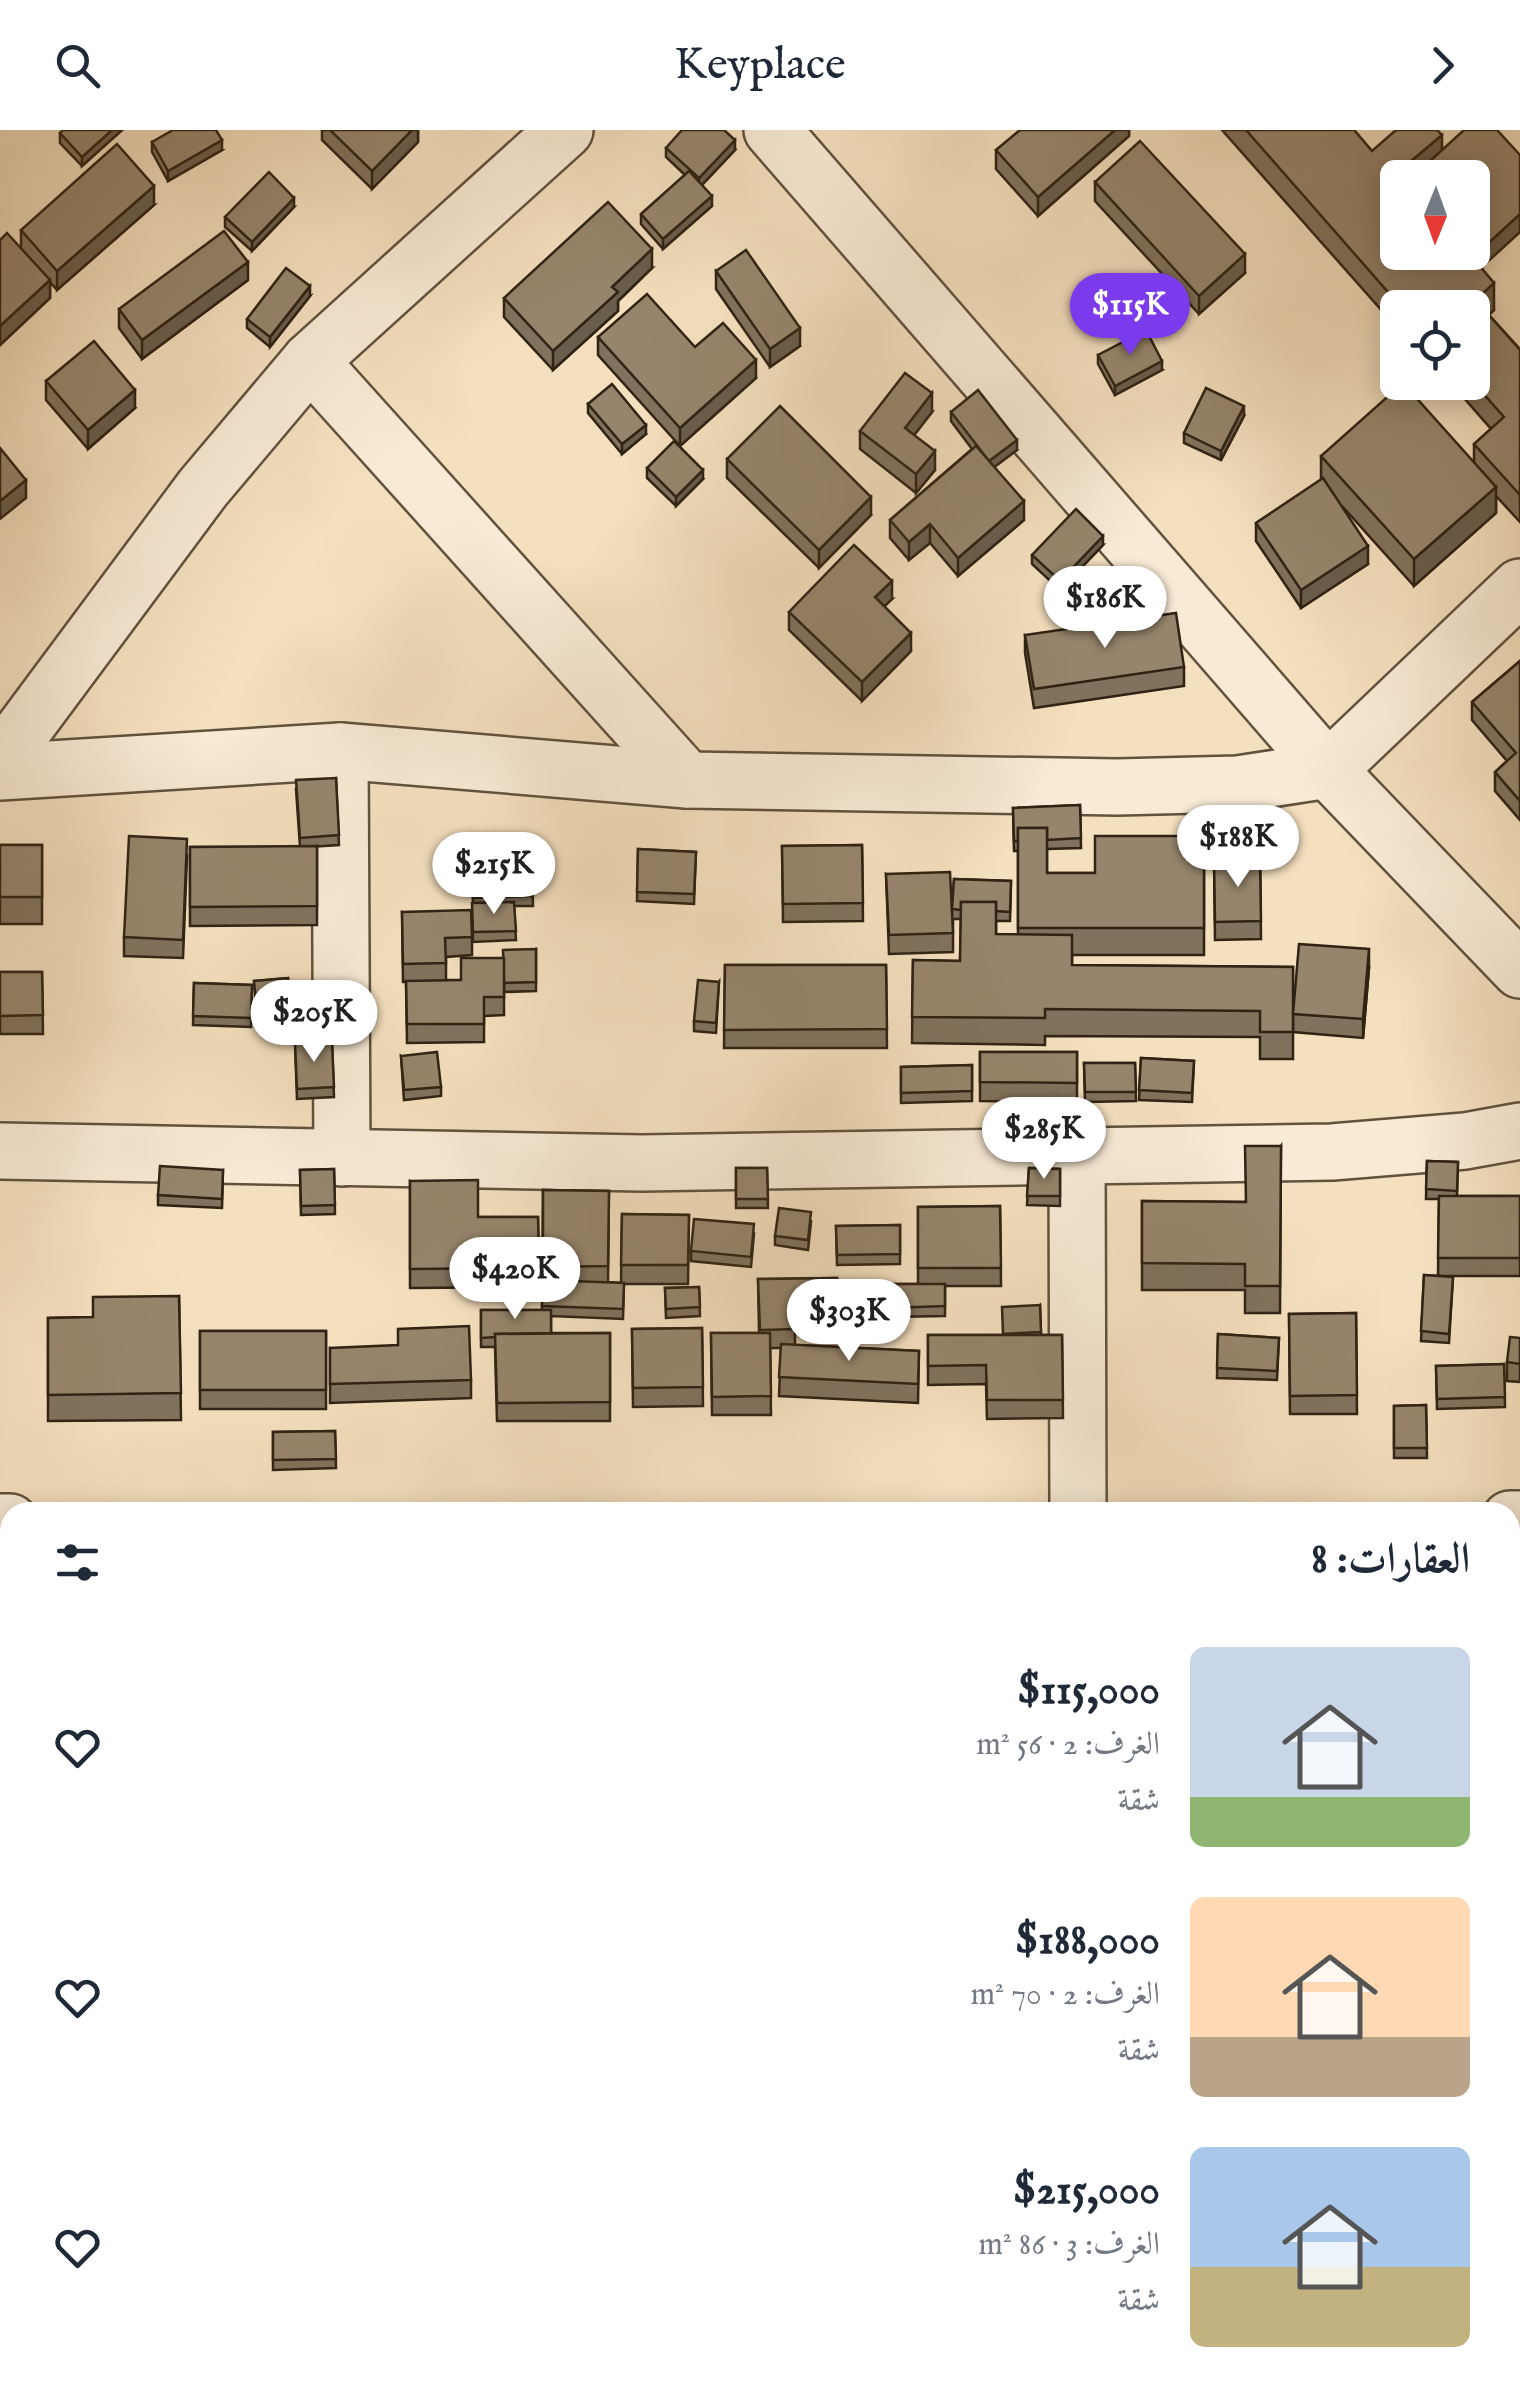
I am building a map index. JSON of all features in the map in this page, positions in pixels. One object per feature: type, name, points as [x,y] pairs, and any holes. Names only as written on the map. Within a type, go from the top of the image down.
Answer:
[{"type":"street","points":[[0,761],[203,488],[310,361],[565,130]]},
{"type":"street","points":[[772,130],[1328,770],[1520,970]]},
{"type":"street","points":[[310,361],[687,780]]},
{"type":"street","points":[[0,772],[340,751],[687,780],[1117,787],[1238,784],[1328,770],[1520,586]]},
{"type":"street","points":[[340,751],[342,1158]]},
{"type":"street","points":[[0,1151],[642,1162],[1332,1152],[1465,1141],[1520,1131]]},
{"type":"street","points":[[1077,1154],[1078,1502]]},
{"type":"building","points":[[112,130],[82,157],[60,133]]},
{"type":"building","points":[[173,130],[216,130],[222,140],[168,171],[152,142]]},
{"type":"building","points":[[330,130],[412,130],[372,171]]},
{"type":"building","points":[[682,130],[724,130],[735,140],[699,178],[666,148]]},
{"type":"building","points":[[1020,130],[1115,130],[1038,197],[996,150]]},
{"type":"building","points":[[1246,130],[1354,130],[1372,151],[1396,130],[1437,130],[1442,135],[1412,160],[1380,160],[1380,270],[1483,270],[1494,283],[1486,290],[1386,290]]},
{"type":"building","points":[[1464,130],[1497,130],[1520,155],[1520,214],[1490,242],[1490,160],[1431,160]]},
{"type":"building","points":[[1140,141],[1245,254],[1199,296],[1095,182]]},
{"type":"building","points":[[117,144],[154,186],[57,271],[21,230]]},
{"type":"building","points":[[689,171],[712,196],[663,239],[641,214]]},
{"type":"building","points":[[269,172],[294,198],[252,242],[225,217]]},
{"type":"building","points":[[608,202],[652,249],[612,287],[618,292],[553,351],[504,298]]},
{"type":"building","points":[[224,231],[248,262],[142,340],[119,309]]},
{"type":"building","points":[[7,233],[50,280],[0,326],[0,240]]},
{"type":"building","points":[[746,250],[800,328],[770,349],[716,271]]},
{"type":"building","points":[[286,268],[310,286],[270,337],[247,319]]},
{"type":"building","points":[[647,294],[695,347],[723,323],[756,360],[680,428],[598,337]]},
{"type":"building","points":[[1490,316],[1520,350],[1520,495],[1474,444],[1504,417],[1489,400]]},
{"type":"building","points":[[1146,330],[1162,361],[1115,386],[1098,355]]},
{"type":"building","points":[[94,341],[135,390],[88,430],[46,381]]},
{"type":"building","points":[[905,373],[932,393],[905,428],[935,451],[916,474],[860,431]]},
{"type":"building","points":[[612,384],[646,425],[622,444],[588,404]]},
{"type":"building","points":[[1206,388],[1244,406],[1221,451],[1184,433]]},
{"type":"building","points":[[978,390],[1017,440],[989,461],[951,412]]},
{"type":"building","points":[[1384,400],[1418,400],[1496,487],[1414,559],[1321,456]]},
{"type":"building","points":[[780,406],[871,497],[819,550],[727,459]]},
{"type":"building","points":[[674,441],[703,470],[676,497],[647,468]]},
{"type":"building","points":[[976,446],[1024,501],[958,558],[930,524],[909,542],[890,520]]},
{"type":"building","points":[[0,448],[26,480],[0,501]]},
{"type":"building","points":[[1323,478],[1368,546],[1301,590],[1256,523]]},
{"type":"building","points":[[1076,509],[1103,536],[1060,581],[1032,555]]},
{"type":"building","points":[[854,545],[892,581],[875,597],[911,633],[862,682],[789,612]]},
{"type":"building","points":[[1176,613],[1184,667],[1034,689],[1025,635]]},
{"type":"building","points":[[1520,661],[1520,801],[1495,772],[1516,753],[1472,702]]},
{"type":"building","points":[[336,778],[339,835],[300,838],[296,780]]},
{"type":"building","points":[[1080,805],[1081,838],[1047,840],[1047,828],[1018,828],[1018,841],[1014,841],[1013,808]]},
{"type":"building","points":[[1018,828],[1047,828],[1047,873],[1095,873],[1095,836],[1204,836],[1204,928],[1018,928]]},
{"type":"building","points":[[129,836],[187,839],[183,940],[124,937]]},
{"type":"building","points":[[0,845],[42,845],[42,897],[0,897]]},
{"type":"building","points":[[862,845],[863,903],[783,904],[782,846]]},
{"type":"building","points":[[317,846],[317,906],[190,907],[190,847]]},
{"type":"building","points":[[638,849],[696,852],[694,894],[637,892]]},
{"type":"building","points":[[1260,857],[1261,921],[1215,922],[1214,858]]},
{"type":"building","points":[[532,870],[533,896],[473,898],[472,872]]},
{"type":"building","points":[[950,872],[953,933],[889,935],[886,874]]},
{"type":"building","points":[[954,879],[1011,881],[1010,912],[996,911],[996,902],[961,902],[961,910],[952,909]]},
{"type":"building","points":[[514,902],[516,931],[473,932],[472,903]]},
{"type":"building","points":[[961,902],[996,902],[996,934],[1072,935],[1072,965],[1293,967],[1293,1032],[1260,1032],[1260,1011],[1045,1009],[1045,1018],[912,1017],[913,960],[960,961]]},
{"type":"building","points":[[471,910],[472,937],[445,938],[446,963],[403,964],[402,912]]},
{"type":"building","points":[[1299,944],[1369,949],[1363,1019],[1293,1014]]},
{"type":"building","points":[[536,949],[536,982],[504,983],[503,950]]},
{"type":"building","points":[[461,958],[504,958],[504,997],[484,997],[484,1024],[407,1024],[406,981],[461,980]]},
{"type":"building","points":[[725,965],[886,965],[887,1029],[724,1030]]},
{"type":"building","points":[[0,972],[42,972],[43,1015],[0,1016]]},
{"type":"building","points":[[288,978],[289,1009],[257,1011],[254,981]]},
{"type":"building","points":[[698,980],[719,982],[716,1023],[694,1021]]},
{"type":"building","points":[[194,983],[252,985],[251,1018],[193,1016]]},
{"type":"building","points":[[332,1042],[334,1087],[297,1089],[295,1043]]},
{"type":"building","points":[[437,1052],[441,1087],[404,1090],[401,1056]]},
{"type":"building","points":[[980,1052],[1077,1052],[1077,1083],[980,1082]]},
{"type":"building","points":[[1141,1058],[1194,1061],[1192,1093],[1139,1090]]},
{"type":"building","points":[[1084,1063],[1135,1063],[1136,1092],[1085,1092]]},
{"type":"building","points":[[972,1065],[972,1091],[901,1093],[901,1067]]},
{"type":"building","points":[[1245,1146],[1281,1146],[1280,1286],[1245,1286],[1245,1264],[1142,1263],[1142,1201],[1246,1202]]},
{"type":"building","points":[[1427,1161],[1458,1162],[1457,1191],[1426,1189]]},
{"type":"building","points":[[160,1166],[223,1170],[222,1199],[158,1195]]},
{"type":"building","points":[[736,1168],[767,1168],[768,1199],[736,1199]]},
{"type":"building","points":[[1029,1168],[1060,1169],[1060,1196],[1027,1196]]},
{"type":"building","points":[[334,1169],[335,1205],[301,1206],[300,1170]]},
{"type":"building","points":[[478,1180],[478,1217],[538,1217],[539,1268],[410,1269],[410,1181]]},
{"type":"building","points":[[543,1190],[609,1191],[608,1266],[543,1267]]},
{"type":"building","points":[[1439,1196],[1520,1196],[1520,1258],[1438,1258]]},
{"type":"building","points":[[1000,1206],[1001,1268],[918,1268],[918,1207]]},
{"type":"building","points":[[779,1208],[811,1212],[808,1240],[775,1236]]},
{"type":"building","points":[[622,1214],[689,1215],[688,1265],[621,1265]]},
{"type":"building","points":[[694,1219],[754,1224],[751,1257],[691,1251]]},
{"type":"building","points":[[900,1225],[900,1254],[837,1255],[836,1226]]},
{"type":"building","points":[[1424,1275],[1453,1277],[1449,1334],[1421,1331]]},
{"type":"building","points":[[837,1278],[837,1302],[795,1303],[795,1329],[760,1330],[758,1279]]},
{"type":"building","points":[[544,1280],[624,1283],[623,1309],[542,1306]]},
{"type":"building","points":[[889,1284],[945,1284],[945,1306],[890,1308]]},
{"type":"building","points":[[699,1287],[700,1307],[666,1309],[665,1288]]},
{"type":"building","points":[[179,1296],[181,1393],[48,1395],[48,1318],[93,1317],[93,1297]]},
{"type":"building","points":[[1040,1305],[1041,1332],[1003,1334],[1002,1307]]},
{"type":"building","points":[[481,1310],[551,1310],[551,1333],[481,1338]]},
{"type":"building","points":[[1356,1313],[1357,1395],[1290,1396],[1289,1314]]},
{"type":"building","points":[[469,1326],[471,1380],[330,1384],[330,1348],[398,1345],[398,1329]]},
{"type":"building","points":[[702,1328],[703,1387],[633,1388],[632,1329]]},
{"type":"building","points":[[200,1331],[326,1331],[326,1390],[200,1390]]},
{"type":"building","points":[[610,1333],[610,1402],[497,1403],[495,1334]]},
{"type":"building","points":[[711,1333],[770,1333],[771,1396],[712,1397]]},
{"type":"building","points":[[1218,1334],[1279,1338],[1277,1371],[1217,1368]]},
{"type":"building","points":[[928,1335],[1062,1335],[1063,1400],[987,1400],[986,1365],[928,1366]]},
{"type":"building","points":[[1510,1337],[1520,1338],[1520,1364],[1507,1362]]},
{"type":"building","points":[[781,1344],[919,1351],[918,1384],[779,1377]]},
{"type":"building","points":[[1504,1364],[1505,1397],[1437,1399],[1436,1366]]},
{"type":"building","points":[[1426,1405],[1427,1448],[1394,1448],[1394,1406]]},
{"type":"building","points":[[335,1431],[336,1459],[273,1460],[273,1432]]}]
